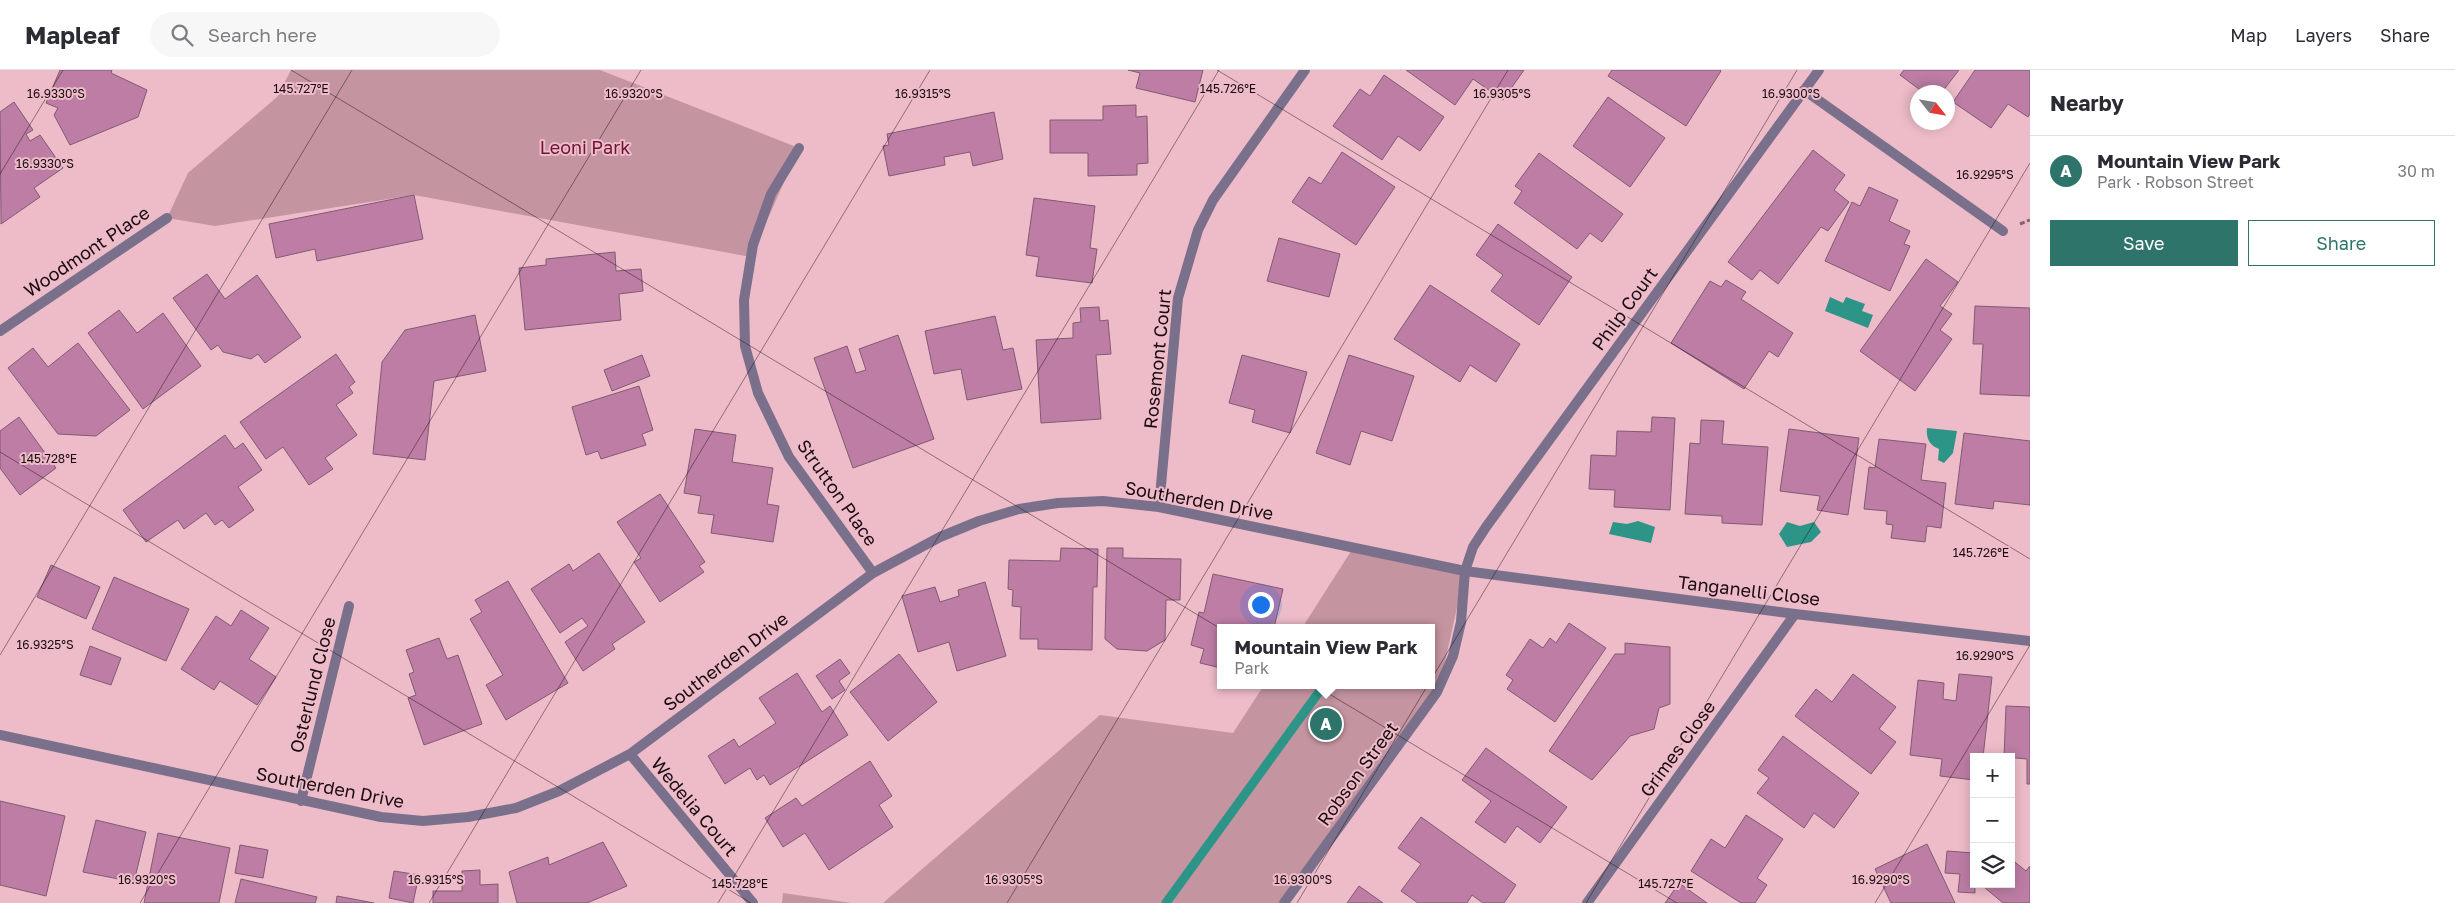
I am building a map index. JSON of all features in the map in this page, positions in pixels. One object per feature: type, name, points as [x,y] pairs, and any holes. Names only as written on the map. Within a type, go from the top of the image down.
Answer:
[{"type":"street","name":"Rosemont Court","points":[[1159,507],[1178,298],[1193,245],[1213,200],[1305,70]]},
{"type":"street","name":"Philp Court","points":[[1465,571],[1473,547],[1486,526],[1819,70]]},
{"type":"street","points":[[1804,90],[2003,231]]},
{"type":"street","name":"Strutton Place","points":[[799,148],[771,194],[753,245],[744,300],[745,346],[758,392],[789,457],[873,573]]},
{"type":"street","name":"Woodmont Place","points":[[0,331],[167,218]]},
{"type":"street","name":"Southerden Drive","points":[[0,735],[381,818],[423,821],[468,817],[516,808],[559,791],[630,754],[873,573],[940,537],[979,521],[1019,509],[1058,503],[1103,501],[1159,507],[1465,571]]},
{"type":"street","name":"Tanganelli Close","points":[[1465,571],[1795,614],[2030,641]]},
{"type":"street","name":"Robson Street","points":[[1284,903],[1437,692],[1453,656],[1457,639],[1465,571]]},
{"type":"street","name":"Osterlund Close","points":[[301,801],[349,606]]},
{"type":"street","name":"Grimes Close","points":[[1586,903],[1795,614]]},
{"type":"street","name":"Wedelia Court","points":[[630,754],[753,903]]},
{"type":"green space","name":"Leoni Park","points":[[291,70],[600,70],[799,148],[751,257],[414,195],[215,226],[167,218],[188,173],[277,97]]},
{"type":"green space","points":[[1353,548],[1465,571],[1439,689],[1280,903],[883,903],[1100,715],[1233,733],[1261,689],[1435,689],[1435,624],[1305,624]]},
{"type":"green space","points":[[783,893],[852,903],[782,903]]},
{"type":"shaded area","points":[[1830,297],[1843,303],[1846,297],[1865,304],[1862,311],[1873,315],[1868,328],[1825,311]]},
{"type":"shaded area","points":[[1927,428],[1957,431],[1953,453],[1944,463],[1938,460],[1939,449],[1929,441]]},
{"type":"shaded area","points":[[1638,521],[1655,527],[1651,543],[1609,534],[1613,522],[1627,524]]},
{"type":"shaded area","points":[[1787,522],[1800,526],[1814,522],[1821,532],[1811,542],[1787,547],[1779,534]]},
{"type":"building","points":[[60,70],[112,70],[111,73],[147,90],[138,117],[70,145],[54,115],[58,108],[46,103]]},
{"type":"building","points":[[1128,70],[1203,70],[1195,102],[1136,88],[1140,73]]},
{"type":"building","points":[[1406,70],[1524,70],[1503,100],[1473,79],[1455,105]]},
{"type":"building","points":[[1612,70],[1721,71],[1686,126],[1608,76]]},
{"type":"building","points":[[1904,70],[1959,70],[1947,85],[1914,85],[1900,75]]},
{"type":"building","points":[[1975,70],[2030,70],[2030,114],[2028,117],[2008,104],[1991,128],[1955,103],[1955,99]]},
{"type":"building","points":[[1384,75],[1444,117],[1420,151],[1398,136],[1382,160],[1333,126],[1360,89],[1370,96]]},
{"type":"building","points":[[1608,97],[1665,138],[1630,187],[1573,146]]},
{"type":"building","points":[[14,102],[33,130],[26,134],[30,141],[40,135],[63,168],[34,188],[40,197],[1,224],[0,112]]},
{"type":"building","points":[[1136,105],[1136,117],[1147,116],[1148,163],[1137,164],[1137,175],[1088,176],[1088,153],[1050,153],[1050,120],[1103,120],[1103,106]]},
{"type":"building","points":[[994,112],[1003,159],[973,166],[970,152],[944,157],[945,165],[889,176],[883,146],[889,145],[887,134]]},
{"type":"building","points":[[1813,150],[1845,175],[1834,190],[1849,202],[1828,231],[1821,227],[1778,284],[1760,270],[1752,280],[1728,262]]},
{"type":"building","points":[[1342,152],[1395,187],[1356,245],[1292,202],[1309,177],[1321,184]]},
{"type":"building","points":[[1539,153],[1623,214],[1602,242],[1590,233],[1577,249],[1514,203],[1522,191],[1515,186]]},
{"type":"building","points":[[1869,187],[1898,200],[1889,221],[1910,231],[1904,244],[1910,246],[1890,291],[1825,261],[1852,202],[1860,206]]},
{"type":"building","points":[[414,195],[423,239],[317,261],[315,249],[276,258],[269,224]]},
{"type":"building","points":[[1034,198],[1095,206],[1090,248],[1097,249],[1092,283],[1036,276],[1039,257],[1026,255]]},
{"type":"building","points":[[1498,224],[1572,277],[1539,325],[1491,291],[1503,275],[1476,255]]},
{"type":"building","points":[[1279,238],[1340,254],[1329,297],[1267,281]]},
{"type":"building","points":[[615,252],[616,271],[641,269],[643,291],[619,294],[621,320],[525,330],[519,268],[546,265],[546,259]]},
{"type":"building","points":[[1926,259],[1958,282],[1940,306],[1952,314],[1940,330],[1952,339],[1915,391],[1860,351]]},
{"type":"building","points":[[207,274],[225,299],[257,275],[301,337],[265,363],[258,354],[251,359],[223,352],[218,345],[211,350],[173,298]]},
{"type":"building","points":[[1726,280],[1746,292],[1741,299],[1793,333],[1778,357],[1769,351],[1744,389],[1671,343],[1710,281],[1721,287]]},
{"type":"building","points":[[1430,285],[1520,344],[1496,382],[1470,365],[1460,382],[1394,339]]},
{"type":"building","points":[[1975,306],[2030,308],[2030,396],[1980,394],[1983,344],[1973,344]]},
{"type":"building","points":[[1099,307],[1100,321],[1108,320],[1111,354],[1096,355],[1101,419],[1041,423],[1036,340],[1073,338],[1073,323],[1081,322],[1080,308]]},
{"type":"building","points":[[119,310],[137,333],[163,313],[201,366],[143,409],[88,333]]},
{"type":"building","points":[[475,315],[486,371],[434,381],[425,460],[373,454],[382,362],[405,330]]},
{"type":"building","points":[[995,316],[1003,350],[1013,348],[1022,389],[967,400],[961,369],[934,374],[925,331]]},
{"type":"building","points":[[898,335],[934,439],[853,468],[814,358],[847,346],[856,373],[866,370],[859,349]]},
{"type":"building","points":[[78,343],[130,410],[96,436],[58,434],[8,368],[33,348],[48,367]]},
{"type":"building","points":[[336,354],[355,382],[349,387],[353,393],[336,405],[357,435],[325,458],[333,469],[309,485],[283,447],[266,459],[240,422]]},
{"type":"building","points":[[642,355],[650,376],[612,391],[604,370]]},
{"type":"building","points":[[1242,355],[1307,372],[1290,433],[1252,422],[1255,410],[1229,403]]},
{"type":"building","points":[[1349,355],[1414,376],[1392,441],[1361,431],[1350,465],[1316,453]]},
{"type":"building","points":[[639,386],[653,430],[642,434],[646,445],[601,459],[598,451],[586,455],[572,407]]},
{"type":"building","points":[[19,417],[56,468],[20,495],[0,468],[0,431]]},
{"type":"building","points":[[1652,417],[1675,418],[1670,510],[1614,507],[1615,490],[1589,489],[1591,455],[1616,456],[1617,431],[1651,432]]},
{"type":"building","points":[[1701,420],[1724,421],[1722,444],[1768,447],[1762,525],[1722,523],[1722,516],[1685,514],[1690,443],[1700,444]]},
{"type":"building","points":[[695,429],[736,435],[732,462],[773,468],[767,504],[779,506],[773,542],[711,533],[714,515],[698,513],[701,496],[684,493]]},
{"type":"building","points":[[1789,429],[1859,438],[1848,515],[1817,510],[1820,496],[1780,491]]},
{"type":"building","points":[[1964,433],[2030,441],[2030,505],[1994,501],[1993,509],[1955,504]]},
{"type":"building","points":[[225,435],[235,449],[243,443],[262,470],[238,487],[254,510],[229,528],[222,520],[215,525],[206,513],[184,529],[178,520],[146,542],[123,510]]},
{"type":"building","points":[[1879,439],[1926,444],[1921,480],[1946,483],[1941,528],[1927,526],[1925,542],[1891,538],[1893,525],[1886,524],[1887,511],[1864,509],[1869,467],[1875,468]]},
{"type":"building","points":[[660,494],[705,562],[699,566],[704,572],[660,602],[634,562],[641,558],[617,522]]},
{"type":"building","points":[[1061,548],[1098,549],[1097,587],[1093,587],[1092,650],[1038,649],[1038,639],[1020,639],[1021,607],[1012,606],[1013,590],[1008,589],[1009,560],[1060,561]]},
{"type":"building","points":[[1107,548],[1123,548],[1123,558],[1181,559],[1180,600],[1166,600],[1165,640],[1147,651],[1117,649],[1105,639]]},
{"type":"building","points":[[599,553],[645,622],[612,644],[615,649],[583,671],[565,642],[588,626],[582,618],[560,633],[531,589],[569,564],[573,571]]},
{"type":"building","points":[[51,565],[100,587],[86,619],[37,597]]},
{"type":"building","points":[[1213,574],[1283,589],[1275,624],[1217,624],[1217,667],[1200,663],[1204,649],[1191,645],[1199,612],[1204,613]]},
{"type":"building","points":[[114,577],[189,609],[166,661],[92,629]]},
{"type":"building","points":[[508,581],[568,683],[506,720],[486,685],[503,675],[470,619],[482,612],[475,600]]},
{"type":"building","points":[[985,582],[1006,656],[957,671],[949,642],[918,652],[902,596],[935,587],[940,602],[959,596],[958,590]]},
{"type":"building","points":[[241,610],[269,628],[249,659],[276,677],[257,705],[220,681],[214,690],[181,669],[216,616],[231,626]]},
{"type":"building","points":[[1569,623],[1606,648],[1555,722],[1507,689],[1513,680],[1506,675],[1530,639],[1543,648],[1550,638],[1556,643]]},
{"type":"building","points":[[439,638],[447,659],[458,655],[482,724],[424,745],[408,698],[416,695],[409,674],[414,672],[406,650]]},
{"type":"building","points":[[1625,643],[1670,647],[1670,704],[1659,708],[1654,729],[1630,736],[1592,780],[1549,751],[1615,654],[1625,654]]},
{"type":"building","points":[[90,646],[121,658],[111,685],[80,675]]},
{"type":"building","points":[[899,654],[937,702],[888,741],[850,692]]},
{"type":"building","points":[[840,659],[850,673],[839,681],[845,690],[832,699],[816,676]]},
{"type":"building","points":[[797,673],[822,712],[830,706],[848,735],[770,785],[764,775],[757,780],[750,768],[725,784],[708,756],[734,739],[739,747],[776,723],[759,698]]},
{"type":"building","points":[[1853,674],[1896,707],[1879,729],[1896,742],[1871,774],[1795,716],[1816,689],[1832,702]]},
{"type":"building","points":[[1959,674],[1992,677],[1983,753],[1970,753],[1970,780],[1940,776],[1942,759],[1910,755],[1918,680],[1944,683],[1943,699],[1956,701]]},
{"type":"building","points":[[2006,706],[2030,707],[2030,784],[2027,784],[2027,759],[2015,758],[2015,753],[2004,753]]},
{"type":"building","points":[[1783,736],[1859,793],[1834,828],[1814,813],[1804,828],[1757,793],[1769,778],[1758,770]]},
{"type":"building","points":[[1486,748],[1567,807],[1540,843],[1517,826],[1505,843],[1475,822],[1491,801],[1462,780]]},
{"type":"building","points":[[870,761],[892,796],[879,805],[893,827],[829,870],[805,833],[783,847],[765,818],[796,798],[802,806]]},
{"type":"building","points":[[0,801],[65,816],[46,896],[0,885]]},
{"type":"building","points":[[1746,815],[1783,839],[1757,878],[1767,885],[1755,903],[1741,903],[1691,871],[1711,839],[1725,848]]},
{"type":"building","points":[[1421,817],[1516,885],[1504,903],[1483,903],[1472,895],[1467,903],[1418,903],[1401,891],[1421,864],[1398,848]]},
{"type":"building","points":[[96,820],[146,832],[134,882],[83,872]]},
{"type":"building","points":[[158,833],[230,848],[219,903],[144,903]]},
{"type":"building","points":[[603,842],[627,886],[587,903],[517,903],[509,872],[548,857],[549,865]]},
{"type":"building","points":[[1927,844],[1955,903],[1891,903],[1875,869]]},
{"type":"building","points":[[240,845],[268,850],[263,878],[235,873]]},
{"type":"building","points":[[1947,851],[1970,853],[1970,888],[1975,888],[1975,893],[1958,892],[1960,874],[1945,873]]},
{"type":"building","points":[[2015,862],[2026,871],[2030,866],[2030,903],[2003,903],[1985,888],[2015,888]]},
{"type":"building","points":[[480,870],[480,885],[498,884],[498,903],[433,903],[433,891],[462,891],[462,871]]},
{"type":"building","points":[[394,871],[419,875],[413,903],[389,898]]},
{"type":"building","points":[[241,879],[317,897],[315,903],[235,903]]},
{"type":"building","points":[[1679,883],[1707,903],[1665,903]]},
{"type":"building","points":[[1359,886],[1383,903],[1347,903]]},
{"type":"building","points":[[337,896],[374,903],[336,903]]},
{"type":"waterway","points":[[1166,903],[1321,689]]},
{"type":"place","name":"Mountain View Park","points":[[1326,724]]}]
